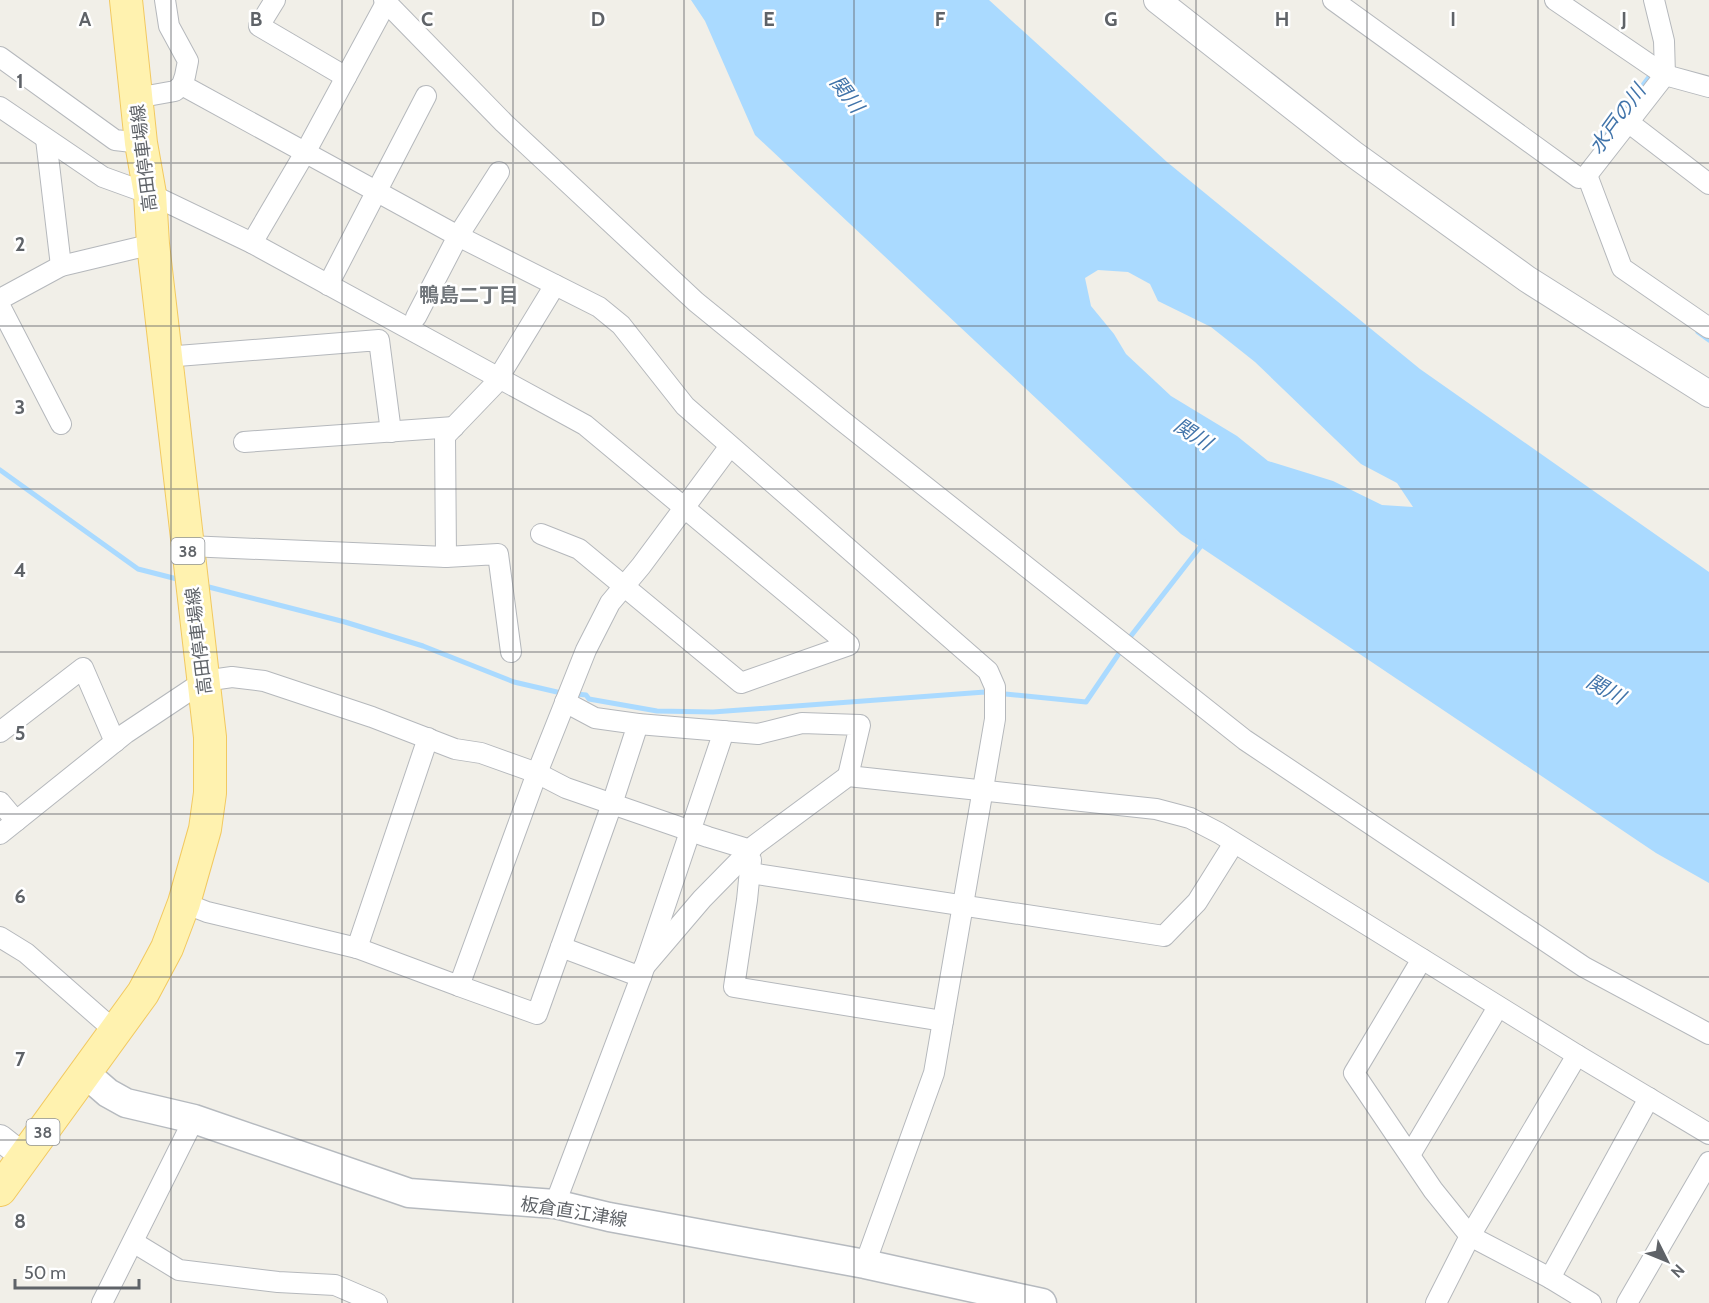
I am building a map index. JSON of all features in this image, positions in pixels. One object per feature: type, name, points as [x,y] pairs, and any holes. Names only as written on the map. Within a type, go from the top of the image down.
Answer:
[{"type":"main road","name":"高田停車場線","points":[[86,1074],[143,993],[167,948],[184,903],[205,829],[210,793],[210,738],[204,681],[165,357],[150,194],[141,143],[126,0]]},
{"type":"main road","name":"板倉直江津線","points":[[86,1074],[108,1093],[126,1103],[194,1119],[409,1193],[555,1204],[609,1217],[865,1264],[1042,1303]]},
{"type":"main road","name":"38","points":[[0,1190],[12,1148],[86,1074]]},
{"type":"street","points":[[136,98],[176,91],[182,85],[188,61],[169,26],[165,0]]},
{"type":"street","points":[[275,0],[259,26],[346,77]]},
{"type":"street","points":[[1157,0],[1352,153],[1527,279],[1709,394]]},
{"type":"street","points":[[1333,0],[1579,178],[1587,175],[1665,75],[1664,41],[1654,0]]},
{"type":"street","points":[[1555,0],[1665,75],[1709,87]]},
{"type":"street","points":[[252,243],[306,151],[385,2],[504,123],[696,302],[849,427],[1235,733],[1584,967],[1709,1034]]},
{"type":"street","points":[[0,57],[115,140],[141,143]]},
{"type":"street","points":[[182,85],[458,236],[599,307],[621,325],[685,406],[988,671],[995,687],[995,719],[934,1073],[865,1264]]},
{"type":"street","points":[[328,285],[426,96]]},
{"type":"street","points":[[0,107],[103,177],[150,194],[252,243],[585,425],[849,645],[741,683],[579,549],[542,534]]},
{"type":"street","points":[[1628,122],[1709,184]]},
{"type":"street","points":[[46,139],[61,266]]},
{"type":"street","points":[[416,317],[458,236],[499,172]]},
{"type":"street","points":[[1587,175],[1622,268],[1709,328]]},
{"type":"street","points":[[0,299],[61,266],[153,244]]},
{"type":"street","points":[[446,557],[445,436],[494,385],[555,285]]},
{"type":"street","points":[[0,306],[61,424]]},
{"type":"street","points":[[165,357],[379,340],[391,432]]},
{"type":"street","points":[[244,442],[454,427]]},
{"type":"street","points":[[459,986],[537,773],[586,650],[610,603],[730,446]]},
{"type":"street","points":[[188,546],[446,557],[498,554],[511,652]]},
{"type":"street","points":[[0,732],[83,668],[115,742]]},
{"type":"street","points":[[0,834],[115,742],[204,681],[232,677],[264,681],[455,748],[481,753],[537,773],[566,788],[751,850]]},
{"type":"street","points":[[565,702],[595,718],[758,734],[802,723],[860,725],[848,776],[751,850],[702,899],[643,972]]},
{"type":"street","points":[[184,903],[207,912],[357,948],[537,1014],[638,724]]},
{"type":"street","points":[[555,1204],[643,972],[724,731]]},
{"type":"street","points":[[357,948],[428,738]]},
{"type":"street","points":[[848,776],[1156,809],[1190,818],[1709,1134]]},
{"type":"street","points":[[0,802],[16,821]]},
{"type":"street","points":[[750,873],[1164,936],[1197,902],[1234,843]]},
{"type":"street","points":[[751,850],[750,873],[734,987],[943,1021]]},
{"type":"street","points":[[0,937],[26,953],[115,1031]]},
{"type":"street","points":[[561,947],[643,972]]},
{"type":"street","points":[[1422,959],[1354,1073],[1433,1190],[1470,1236],[1550,1278],[1591,1303]]},
{"type":"street","points":[[1410,1155],[1498,1007]]},
{"type":"street","points":[[1437,1303],[1470,1236],[1577,1055]]},
{"type":"street","points":[[1550,1278],[1649,1098]]},
{"type":"street","points":[[102,1303],[194,1119]]},
{"type":"street","points":[[1627,1303],[1709,1162]]},
{"type":"street","points":[[133,1242],[179,1270],[278,1282],[335,1285],[376,1303]]},
{"type":"water","name":"関川","points":[[691,0],[989,0],[1167,162],[1420,369],[1709,572],[1709,883],[1656,853],[1181,534],[755,135],[705,21]],"holes":[[[1098,270],[1128,272],[1150,284],[1158,301],[1211,327],[1255,362],[1361,464],[1397,483],[1413,507],[1382,505],[1333,481],[1268,461],[1237,436],[1171,396],[1126,354],[1114,334],[1091,306],[1085,278]]]},
{"type":"waterway","name":"水戸の川","points":[[1602,141],[1649,77]]},
{"type":"waterway","name":"水戸の川","points":[[1698,332],[1709,340]]},
{"type":"waterway","points":[[0,470],[138,569],[181,580]]},
{"type":"waterway","points":[[1127,641],[1204,542]]},
{"type":"waterway","points":[[201,585],[345,622],[423,646],[514,682],[657,711],[713,712],[985,692],[1086,702],[1122,649]]},
{"type":"district","name":"鴨島二丁目","points":[[469,295]]}]
